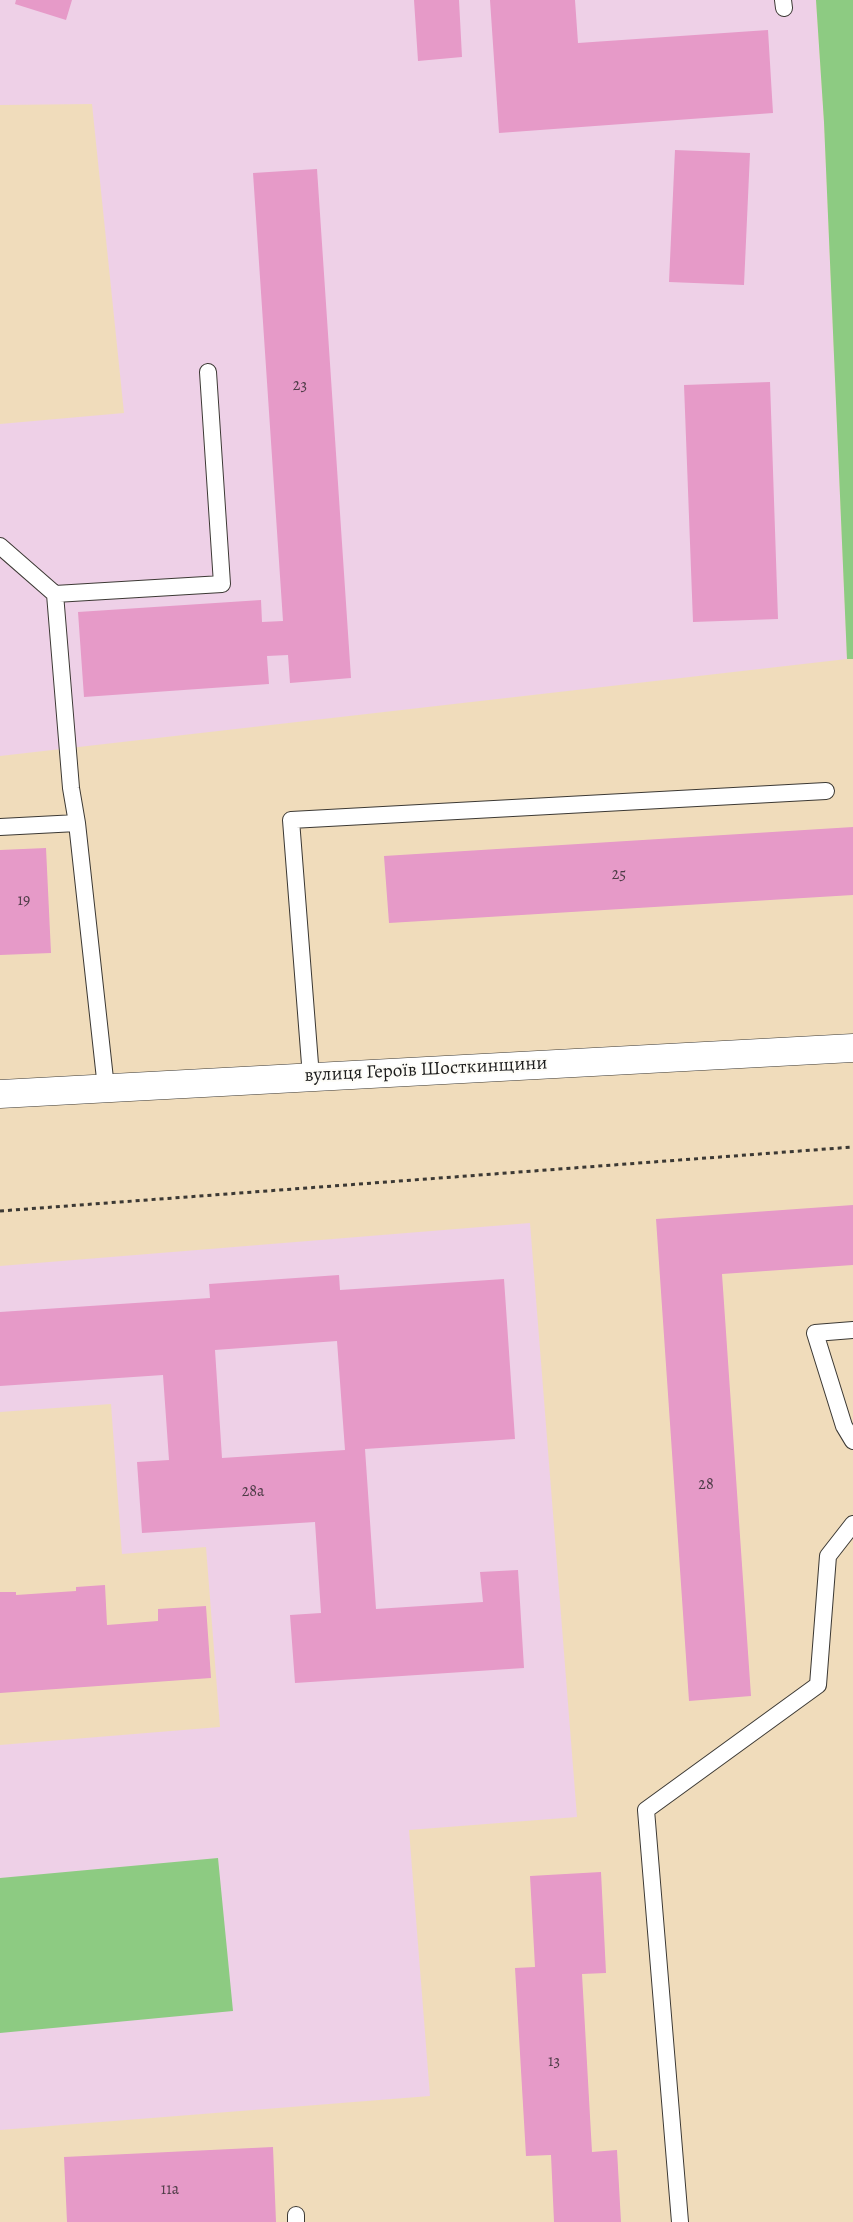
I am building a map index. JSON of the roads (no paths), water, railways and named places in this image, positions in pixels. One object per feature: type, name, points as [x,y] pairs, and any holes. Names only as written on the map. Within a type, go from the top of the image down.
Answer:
[{"type":"street","name":"вулиця Героїв Шосткинщини","points":[[0,1094],[853,1048]]},
{"type":"lane","points":[[55,594],[222,584],[208,372]]},
{"type":"lane","points":[[0,546],[55,594],[70,788],[77,822],[106,1088]]},
{"type":"lane","points":[[311,1077],[291,820],[826,791]]},
{"type":"lane","points":[[0,828],[77,822]]},
{"type":"lane","points":[[853,1330],[815,1333],[844,1426],[853,1441]]},
{"type":"lane","points":[[680,2222],[646,1810],[818,1685],[828,1556],[853,1524]]}]
